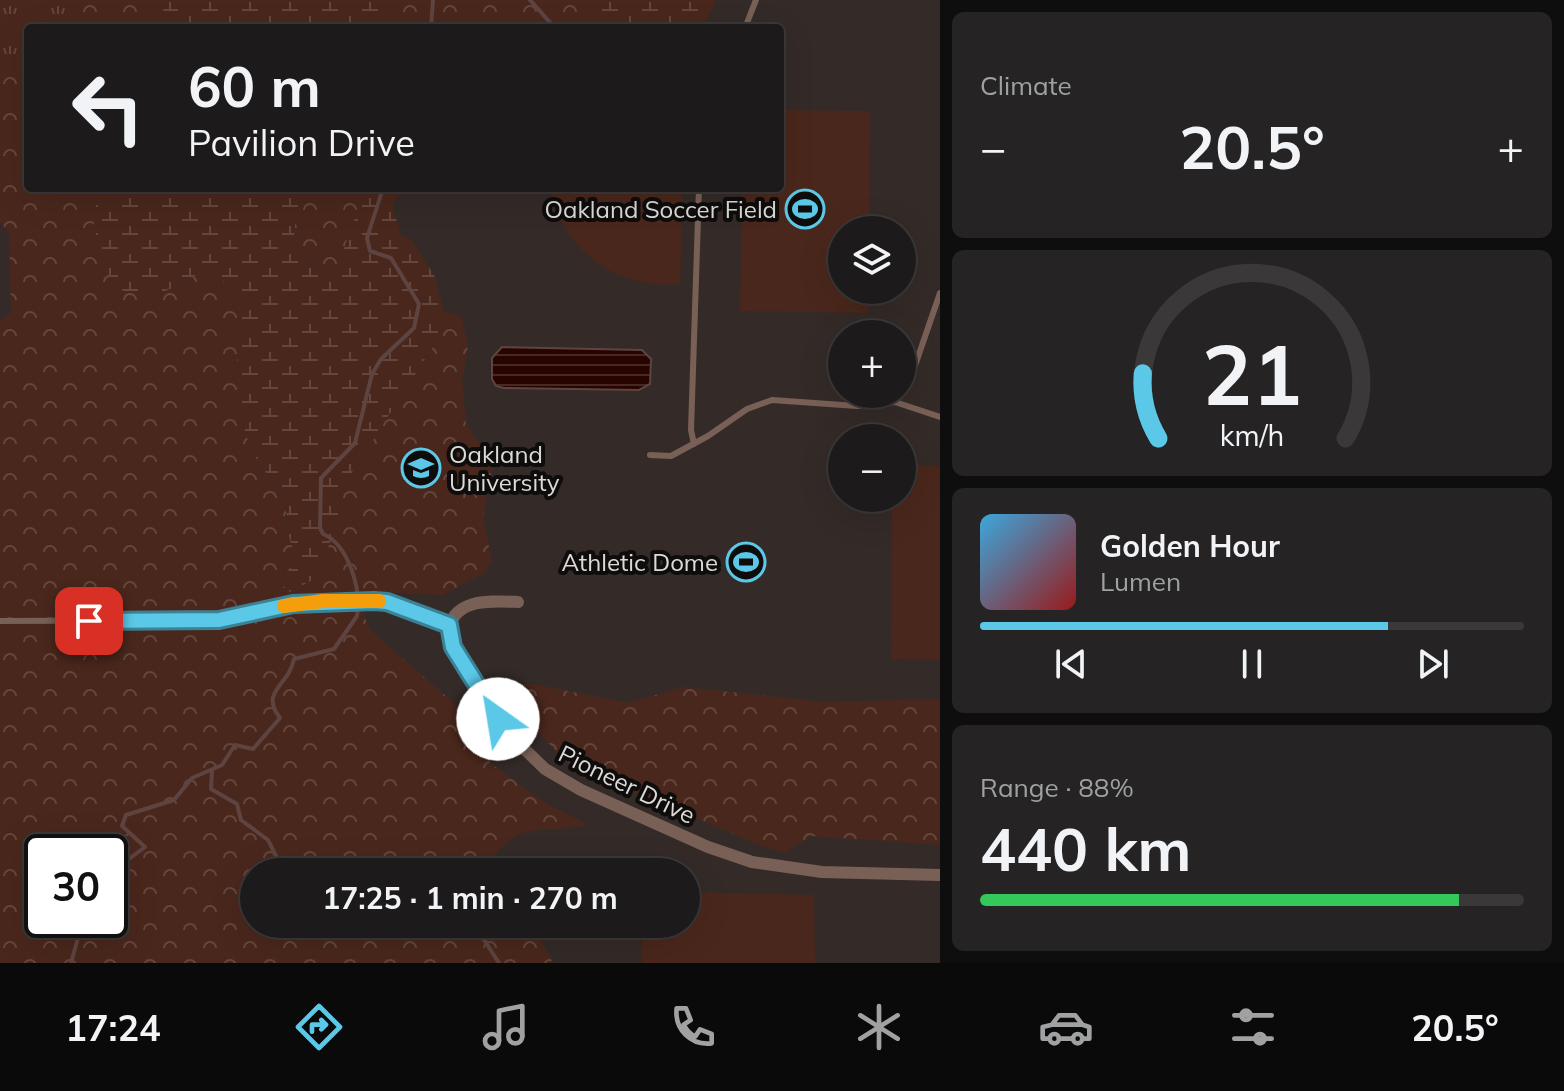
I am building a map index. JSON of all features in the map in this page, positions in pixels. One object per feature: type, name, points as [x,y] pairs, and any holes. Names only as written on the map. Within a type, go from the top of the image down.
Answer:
[{"type":"street","points":[[369,601],[387,602],[449,625],[460,609],[469,604],[518,602]]},
{"type":"street","name":"Pioneer Drive","points":[[449,625],[453,647],[513,738],[545,769],[581,790],[695,842],[752,862],[822,872],[940,875]]},
{"type":"lane","points":[[747,24],[756,0]]},
{"type":"lane","points":[[694,444],[691,430],[699,192]]},
{"type":"lane","points":[[916,363],[940,293]]},
{"type":"lane","points":[[650,455],[671,456],[759,403],[772,400],[828,403]]},
{"type":"lane","points":[[913,408],[940,417]]},
{"type":"lane","points":[[0,621],[219,620],[323,601],[369,601]]},
{"type":"shaded area","name":"Oakland University","points":[[0,0],[940,0],[940,963],[0,963]]},
{"type":"shaded area","points":[[502,347],[642,350],[651,359],[650,384],[639,390],[496,386],[492,379],[492,358]]},
{"type":"green space","points":[[0,0],[125,0],[112,24],[24,24],[24,96],[0,100]]},
{"type":"green space","points":[[76,0],[164,0],[162,24],[59,24]]},
{"type":"green space","points":[[164,0],[383,0],[380,24],[162,24]]},
{"type":"green space","points":[[383,0],[569,0],[632,24],[380,24]]},
{"type":"green space","points":[[569,0],[716,0],[705,24],[632,24]]},
{"type":"green space","points":[[0,54],[24,54],[24,192],[98,192],[94,226],[181,286],[202,271],[220,278],[238,298],[241,322],[237,367],[242,419],[261,466],[283,491],[289,535],[300,560],[290,592],[340,517],[342,488],[434,345],[444,312],[461,316],[468,346],[462,380],[466,424],[493,464],[483,517],[492,562],[484,573],[442,595],[365,591],[364,616],[371,631],[455,704],[490,763],[542,801],[588,825],[528,832],[506,843],[494,858],[240,858],[240,938],[540,938],[553,963],[0,963],[0,321],[11,313],[9,233],[0,222]]},
{"type":"green space","name":"Oakland Soccer Field","points":[[784,110],[870,111],[869,216],[828,216],[828,304],[868,304],[868,313],[740,311],[742,192],[784,192]]},
{"type":"green space","points":[[98,192],[311,192],[298,212],[294,236],[303,257],[325,275],[339,262],[365,192],[401,192],[392,205],[401,236],[411,239],[435,277],[444,312],[434,345],[342,488],[340,517],[316,578],[290,592],[276,580],[300,560],[289,535],[284,491],[261,466],[242,419],[237,368],[241,322],[238,298],[220,278],[202,271],[169,290],[159,292],[138,293],[111,288],[94,226]]},
{"type":"green space","points":[[311,192],[365,192],[339,262],[325,275],[312,266],[297,246],[295,224]]},
{"type":"green space","points":[[551,192],[683,192],[680,284],[657,284],[614,273],[580,248],[556,210]]},
{"type":"green space","points":[[916,466],[940,466],[940,660],[891,659],[892,512],[916,512]]},
{"type":"green space","points":[[527,683],[628,703],[683,687],[824,702],[940,699],[940,845],[811,836],[784,853],[648,797],[600,784],[563,757],[505,696]]},
{"type":"green space","points":[[700,892],[814,895],[815,963],[642,963],[642,938],[700,938]]},
{"type":"waterway","points":[[431,24],[433,0]]},
{"type":"waterway","points":[[530,0],[551,24]]},
{"type":"waterway","points":[[128,860],[145,847],[122,826],[126,815],[174,800],[192,778],[222,765],[235,745],[253,749],[280,718],[274,709],[274,695],[294,659],[334,649],[357,616],[355,581],[346,557],[320,528],[321,478],[355,443],[372,374],[381,359],[414,328],[419,304],[391,258],[370,251],[367,238],[382,192]]},
{"type":"waterway","points":[[212,771],[211,789],[237,804],[241,820],[268,840],[277,858]]},
{"type":"waterway","points":[[71,963],[78,938]]},
{"type":"waterway","points":[[483,938],[499,963]]},
{"type":"slow traffic","points":[[284,606],[323,601],[379,601]]},
{"type":"place","name":"Oakland Soccer Field","points":[[805,209]]},
{"type":"place","name":"Oakland University","points":[[421,468]]},
{"type":"place","name":"Athletic Dome","points":[[746,562]]},
{"type":"route","points":[[89,621],[219,620],[293,604],[387,602],[449,625],[448,635],[453,647],[498,719]]}]
